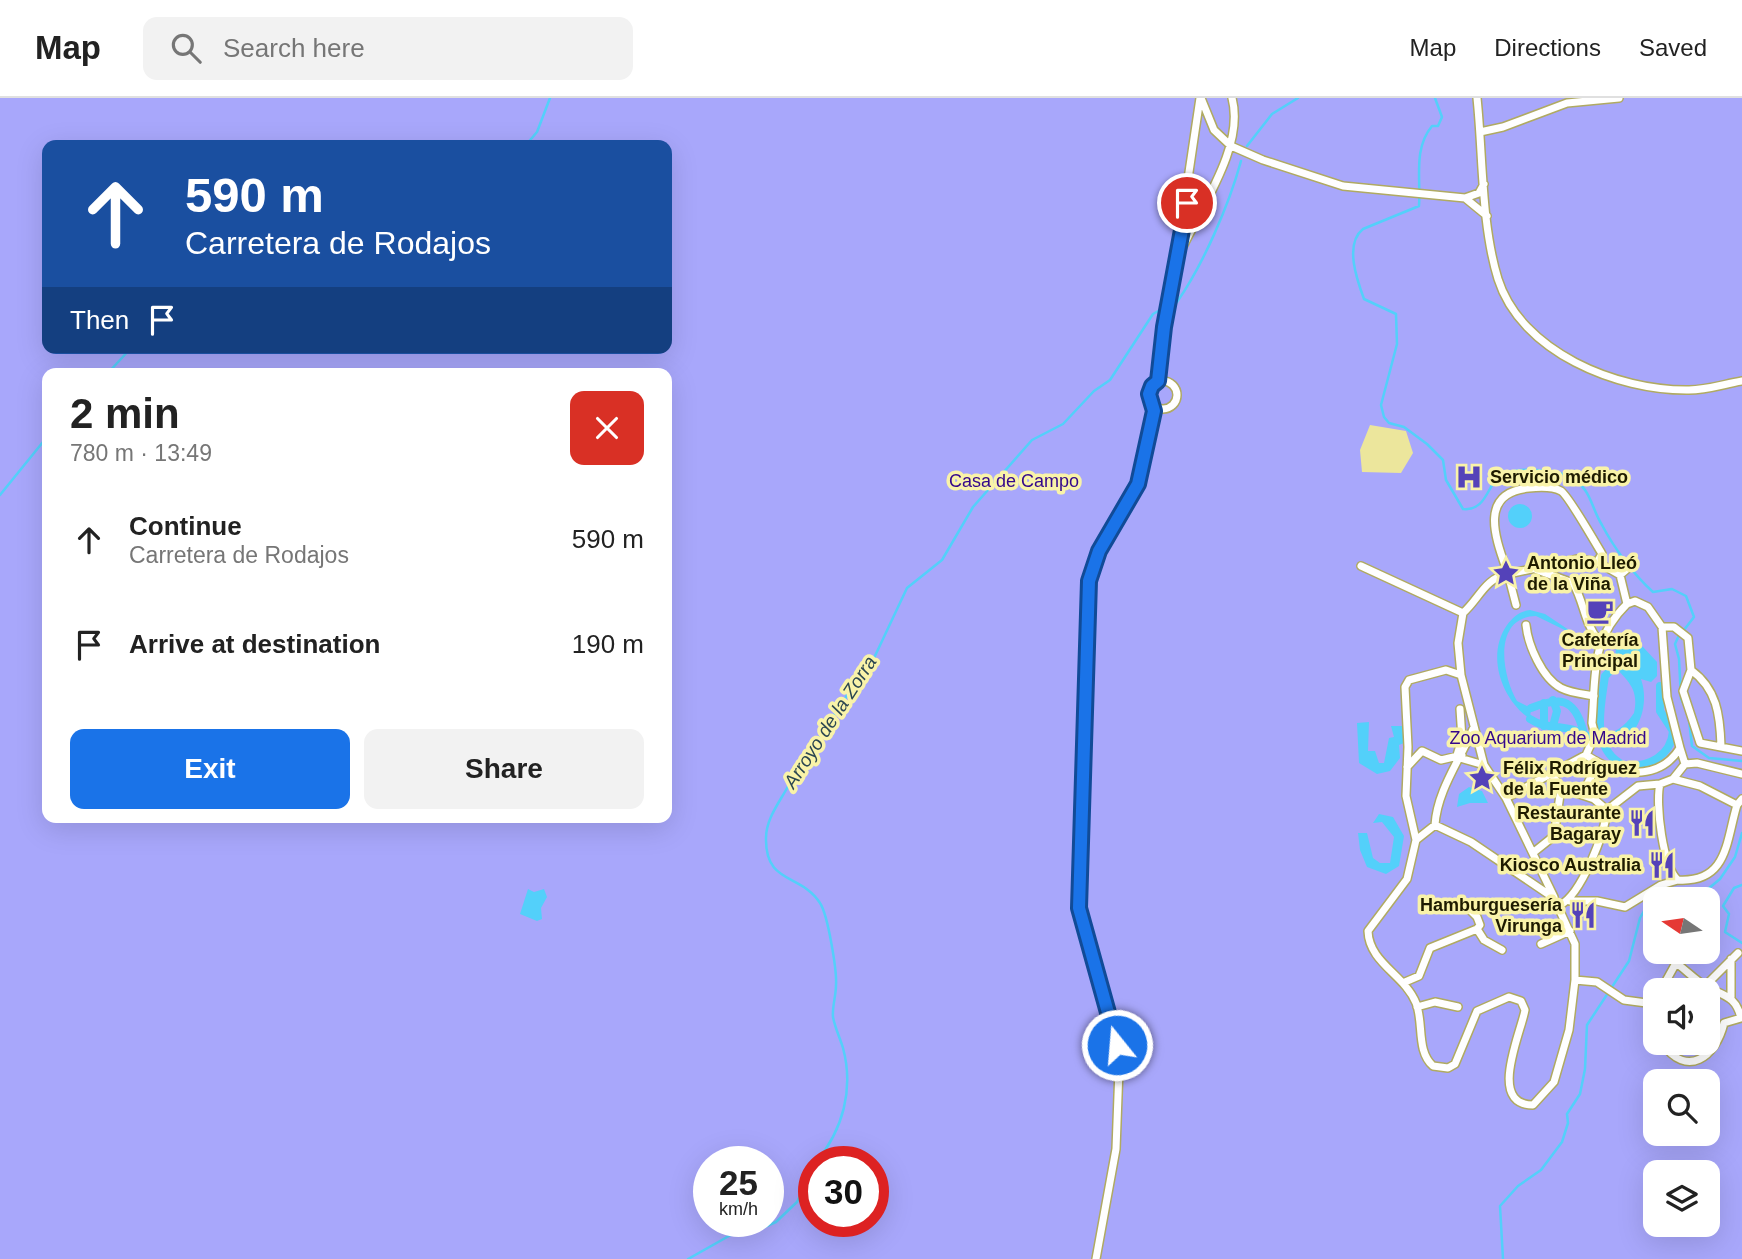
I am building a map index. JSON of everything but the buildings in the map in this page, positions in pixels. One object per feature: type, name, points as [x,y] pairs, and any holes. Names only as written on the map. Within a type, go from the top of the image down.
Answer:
[{"type":"street","points":[[1201,98],[1214,130],[1231,146],[1323,182],[1482,202],[1486,198]]},
{"type":"street","points":[[1096,1259],[1115,1162],[1119,1069],[1117,1045],[1079,908],[1089,581],[1099,551],[1138,484],[1154,406],[1149,394],[1158,381],[1201,98]]},
{"type":"street","points":[[1177,261],[1231,146],[1237,114],[1232,98]]},
{"type":"street","points":[[1477,98],[1488,219],[1498,279],[1521,321],[1548,347],[1608,375],[1652,386],[1693,390],[1742,380]]},
{"type":"street","points":[[1480,132],[1503,127],[1566,103],[1619,98]]},
{"type":"street","points":[[1467,200],[1481,191],[1485,180]]},
{"type":"street","points":[[1467,200],[1488,219]]},
{"type":"street","points":[[1154,406],[1168,408],[1177,398],[1173,385],[1158,381]]},
{"type":"street","points":[[1516,605],[1493,524],[1495,510],[1502,499],[1520,488],[1546,487],[1560,490],[1569,498],[1602,554],[1597,562]]},
{"type":"street","points":[[1554,898],[1506,798],[1484,765],[1473,729],[1470,701],[1458,657],[1464,613],[1497,576],[1578,559],[1597,562],[1620,575],[1627,604]]},
{"type":"street","points":[[1361,566],[1464,613]]},
{"type":"street","points":[[1534,569],[1573,583],[1580,595],[1586,626],[1599,641]]},
{"type":"street","points":[[1620,575],[1628,569]]},
{"type":"street","points":[[1594,731],[1599,641],[1613,618],[1627,604],[1635,601],[1648,607],[1662,627],[1667,698],[1685,764]]},
{"type":"street","points":[[1526,625],[1527,639],[1552,683],[1564,690],[1594,696]]},
{"type":"street","points":[[1662,627],[1674,627],[1688,638],[1691,670],[1683,691],[1700,743],[1742,751]]},
{"type":"street","points":[[1458,657],[1446,670],[1409,680],[1405,687],[1406,796],[1416,840],[1407,879],[1368,931],[1371,948],[1377,957],[1405,982],[1417,1007],[1427,1061],[1440,1068],[1448,1068],[1460,1057],[1476,1011]]},
{"type":"street","points":[[1446,670],[1461,675]]},
{"type":"street","points":[[1691,670],[1708,682],[1720,720],[1721,746]]},
{"type":"street","points":[[1459,756],[1462,739],[1460,709]]},
{"type":"street","points":[[1416,840],[1435,825],[1436,811],[1473,729]]},
{"type":"street","points":[[1506,798],[1553,776],[1586,755],[1591,744]]},
{"type":"street","points":[[1586,755],[1614,771],[1637,772],[1666,763],[1680,748]]},
{"type":"street","points":[[1407,767],[1422,751],[1441,760],[1459,756],[1484,765]]},
{"type":"street","points":[[1570,901],[1598,843],[1606,810],[1637,786],[1660,784],[1673,779],[1685,764],[1697,763],[1742,774]]},
{"type":"street","points":[[1582,794],[1598,764]]},
{"type":"street","points":[[1553,776],[1561,788],[1582,794],[1606,810]]},
{"type":"street","points":[[1560,905],[1570,901],[1597,901],[1625,907],[1661,885],[1700,877],[1715,869],[1725,856],[1739,802],[1700,786],[1673,779]]},
{"type":"street","points":[[1660,784],[1657,813],[1670,869],[1678,880]]},
{"type":"street","points":[[1534,852],[1553,839],[1561,788]]},
{"type":"street","points":[[1435,825],[1471,842],[1554,898],[1560,905],[1577,953],[1569,1030],[1553,1083],[1533,1105],[1523,1105],[1516,1100],[1509,1082],[1509,1065],[1523,1024],[1525,1010],[1521,1001],[1509,997],[1476,1011],[1467,1010]]},
{"type":"street","points":[[1405,982],[1419,976],[1430,948],[1477,929],[1480,925],[1477,917],[1464,904]]},
{"type":"street","points":[[1477,929],[1481,938],[1502,950]]},
{"type":"street","points":[[1541,944],[1570,931]]},
{"type":"street","points":[[1713,978],[1734,956],[1731,997]]},
{"type":"street","points":[[1668,978],[1676,963],[1695,978]]},
{"type":"street","points":[[1575,980],[1597,982],[1624,1000],[1643,1002]]},
{"type":"street","points":[[1720,992],[1731,997],[1739,1006],[1742,1018],[1724,1023],[1720,1036]]},
{"type":"street","points":[[1417,1007],[1436,1002],[1458,1007]]},
{"type":"street","points":[[1673,1055],[1693,1061],[1707,1055]]},
{"type":"green space","name":"Casa de Campo","points":[[0,98],[1742,98],[1742,1259],[0,1259]],"holes":[[[1370,425],[1406,431],[1413,453],[1401,473],[1362,472],[1360,450]]]},
{"type":"shaded area","points":[[1520,504],[1531,511],[1532,516],[1525,527],[1520,528],[1509,521],[1508,516],[1515,505]]},
{"type":"shaded area","points":[[1530,610],[1545,614],[1581,638],[1536,616],[1522,619],[1512,626],[1504,650],[1507,677],[1517,701],[1531,708],[1530,719],[1511,700],[1504,688],[1497,663],[1501,637],[1507,625],[1517,615]]},
{"type":"shaded area","points":[[1627,644],[1643,647],[1657,662],[1657,676],[1651,682],[1641,679],[1643,708],[1632,732],[1623,741],[1612,745],[1598,744],[1584,737],[1583,730],[1606,734],[1618,730],[1634,713],[1633,689],[1610,660],[1615,659],[1616,648]]},
{"type":"shaded area","points":[[1369,722],[1368,751],[1375,751],[1379,763],[1384,763],[1389,738],[1394,737],[1391,726],[1403,726],[1404,743],[1399,745],[1400,758],[1390,771],[1377,774],[1359,763],[1357,723]]},
{"type":"shaded area","points":[[1469,787],[1482,791],[1488,803],[1470,803],[1457,807],[1459,794]]},
{"type":"shaded area","points":[[1379,814],[1393,817],[1404,836],[1399,866],[1386,874],[1367,867],[1360,850],[1358,833],[1367,833],[1373,858],[1380,863],[1390,863],[1394,837],[1382,822],[1373,823]]},
{"type":"shaded area","points":[[528,889],[534,892],[544,889],[547,897],[541,908],[542,919],[537,921],[520,914]]},
{"type":"waterway","points":[[530,140],[537,132],[550,98]]},
{"type":"waterway","name":"Arroyo de la Zorra","points":[[1247,146],[1272,114],[1298,98]]},
{"type":"waterway","points":[[1435,98],[1442,117],[1438,126],[1432,126],[1422,144],[1419,206],[1363,229],[1354,244],[1354,262],[1364,299],[1396,314],[1397,344],[1381,405],[1384,417],[1389,423],[1404,427],[1443,460],[1446,480],[1463,509],[1479,505],[1494,482],[1508,473],[1527,470],[1563,474]]},
{"type":"waterway","name":"Arroyo de la Zorra","points":[[1177,302],[1214,234],[1241,161]]},
{"type":"waterway","name":"Arroyo de la Zorra","points":[[827,1146],[844,1108],[847,1079],[843,1048],[833,1017],[836,985],[833,956],[820,903],[771,864],[766,838],[770,819],[803,761],[858,678],[866,675],[907,588],[942,560],[973,507],[1032,440],[1063,424],[1094,391],[1110,380],[1153,314],[1160,310]]},
{"type":"waterway","points":[[113,368],[125,354]]},
{"type":"waterway","points":[[0,495],[42,443]]},
{"type":"waterway","points":[[1569,477],[1582,486],[1612,543],[1646,585],[1653,592],[1672,589],[1686,596],[1694,617],[1684,630]]},
{"type":"waterway","points":[[1680,633],[1675,644],[1679,659],[1681,699],[1685,707]]},
{"type":"waterway","points":[[1614,667],[1605,676],[1600,726],[1606,749],[1614,759],[1625,766],[1650,762],[1668,747],[1673,731],[1660,711],[1660,686]]},
{"type":"waterway","points":[[1553,700],[1557,711],[1553,726]]},
{"type":"waterway","points":[[1531,708],[1550,702],[1564,703],[1575,711],[1583,730]]},
{"type":"waterway","points":[[1544,703],[1544,726]]},
{"type":"waterway","points":[[1530,719],[1542,725],[1582,733]]},
{"type":"waterway","points":[[1689,720],[1692,746],[1709,758],[1742,761]]},
{"type":"waterway","points":[[1503,1259],[1500,1206],[1518,1186],[1541,1170],[1562,1142],[1568,1123],[1567,1114],[1580,1094],[1585,1069],[1587,1025],[1629,961],[1640,918],[1648,904],[1675,888],[1702,894],[1720,879],[1735,857],[1742,833]]},
{"type":"waterway","points":[[1742,885],[1734,888],[1723,906],[1729,914],[1725,932],[1742,943]]},
{"type":"waterway","name":"Arroyo de la Zorra","points":[[688,1259],[736,1232],[751,1233],[776,1222],[798,1200]]},
{"type":"place","name":"Servicio médico","points":[[1469,477]]},
{"type":"place","name":"Antonio Lleó de la Viña","points":[[1506,573]]},
{"type":"place","name":"Cafetería Principal","points":[[1600,611]]},
{"type":"place","name":"Félix Rodríguez de la Fuente","points":[[1482,778]]},
{"type":"place","name":"Restaurante Bagaray","points":[[1642,823]]},
{"type":"place","name":"Kiosco Australia","points":[[1662,865]]},
{"type":"place","name":"Hamburguesería Virunga","points":[[1583,915]]},
{"type":"route","points":[[1117,1045],[1088,950],[1079,908],[1089,581],[1099,551],[1126,509],[1138,484],[1146,456],[1154,411],[1149,394],[1158,381],[1164,327],[1187,203]]},
{"type":"park label","name":"Zoo Aquarium de Madrid","points":[[1548,738]]}]
